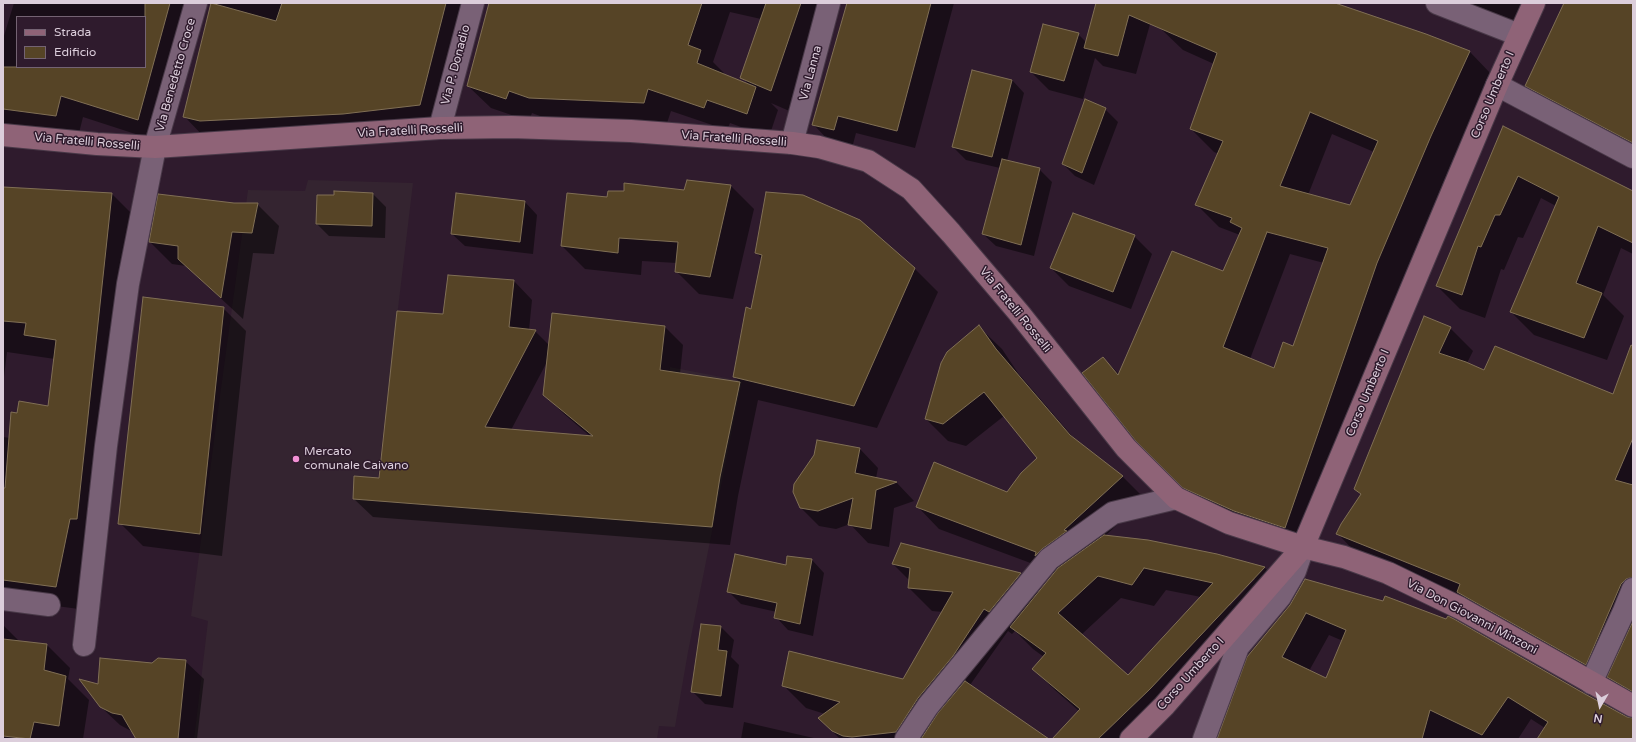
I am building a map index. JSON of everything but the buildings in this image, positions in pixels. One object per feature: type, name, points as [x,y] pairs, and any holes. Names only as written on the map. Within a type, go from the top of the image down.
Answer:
[{"type":"main road","name":"Corso Umberto I","points":[[1131,739],[1164,706],[1303,547],[1497,84],[1534,3]]},
{"type":"main road","name":"Via Fratelli Rosselli","points":[[3,135],[97,144],[155,147],[440,128],[511,127],[631,131],[792,143],[819,147],[868,161],[912,189],[952,232],[1019,313],[1126,448],[1176,498],[1228,523],[1303,547]]},
{"type":"main road","name":"Via Don Giovanni Minzoni","points":[[1303,547],[1344,557],[1388,572],[1460,608],[1633,706]]},
{"type":"street","name":"Via Benedetto Croce","points":[[84,645],[106,446],[128,284],[155,147],[196,3]]},
{"type":"street","name":"Via P. Donadio","points":[[440,128],[473,3]]},
{"type":"street","name":"Via Lanna","points":[[792,143],[829,3]]},
{"type":"street","points":[[1437,3],[1519,35]]},
{"type":"street","points":[[1497,84],[1633,157]]},
{"type":"street","points":[[906,739],[928,706],[1049,559],[1113,513],[1176,498]]},
{"type":"street","points":[[1204,739],[1238,646],[1280,597],[1295,571],[1303,547]]},
{"type":"street","points":[[1591,683],[1633,589]]},
{"type":"street","points":[[3,599],[49,605]]},
{"type":"shaded area","name":"Mercato comunale Caivano","points":[[308,180],[413,183],[376,493],[648,518],[670,367],[742,381],[688,652],[675,727],[659,726],[657,739],[194,739],[208,621],[191,616],[248,190],[305,191]]},
{"type":"place","name":"Mercato comunale Caivano","points":[[296,459]]}]
